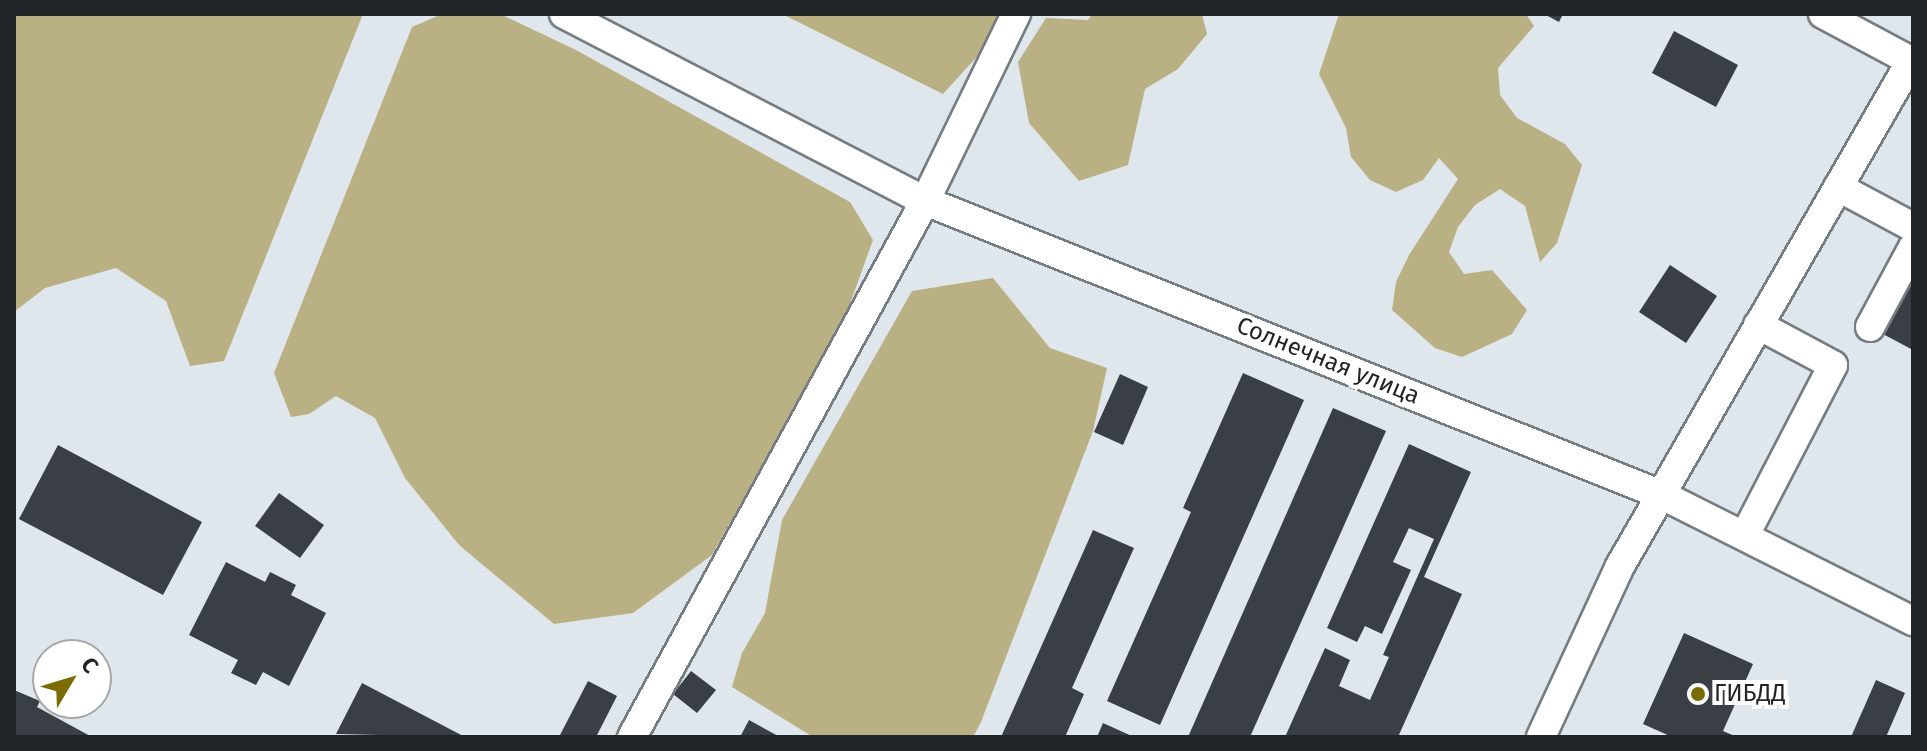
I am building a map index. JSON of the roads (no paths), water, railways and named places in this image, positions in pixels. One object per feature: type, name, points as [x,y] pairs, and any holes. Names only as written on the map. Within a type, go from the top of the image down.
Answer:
[{"type":"street","name":"Солнечная улица","points":[[564,14],[925,201],[1662,495],[1746,533],[1913,621]]},
{"type":"street","points":[[632,737],[925,201],[1016,14]]},
{"type":"street","points":[[1541,737],[1620,566],[1912,62],[1836,17]]},
{"type":"street","points":[[1838,187],[1913,227]]},
{"type":"street","points":[[1870,327],[1913,247]]},
{"type":"street","points":[[1746,533],[1833,365],[1758,325]]},
{"type":"place","name":"ГИБДД","points":[[1698,694]]}]
